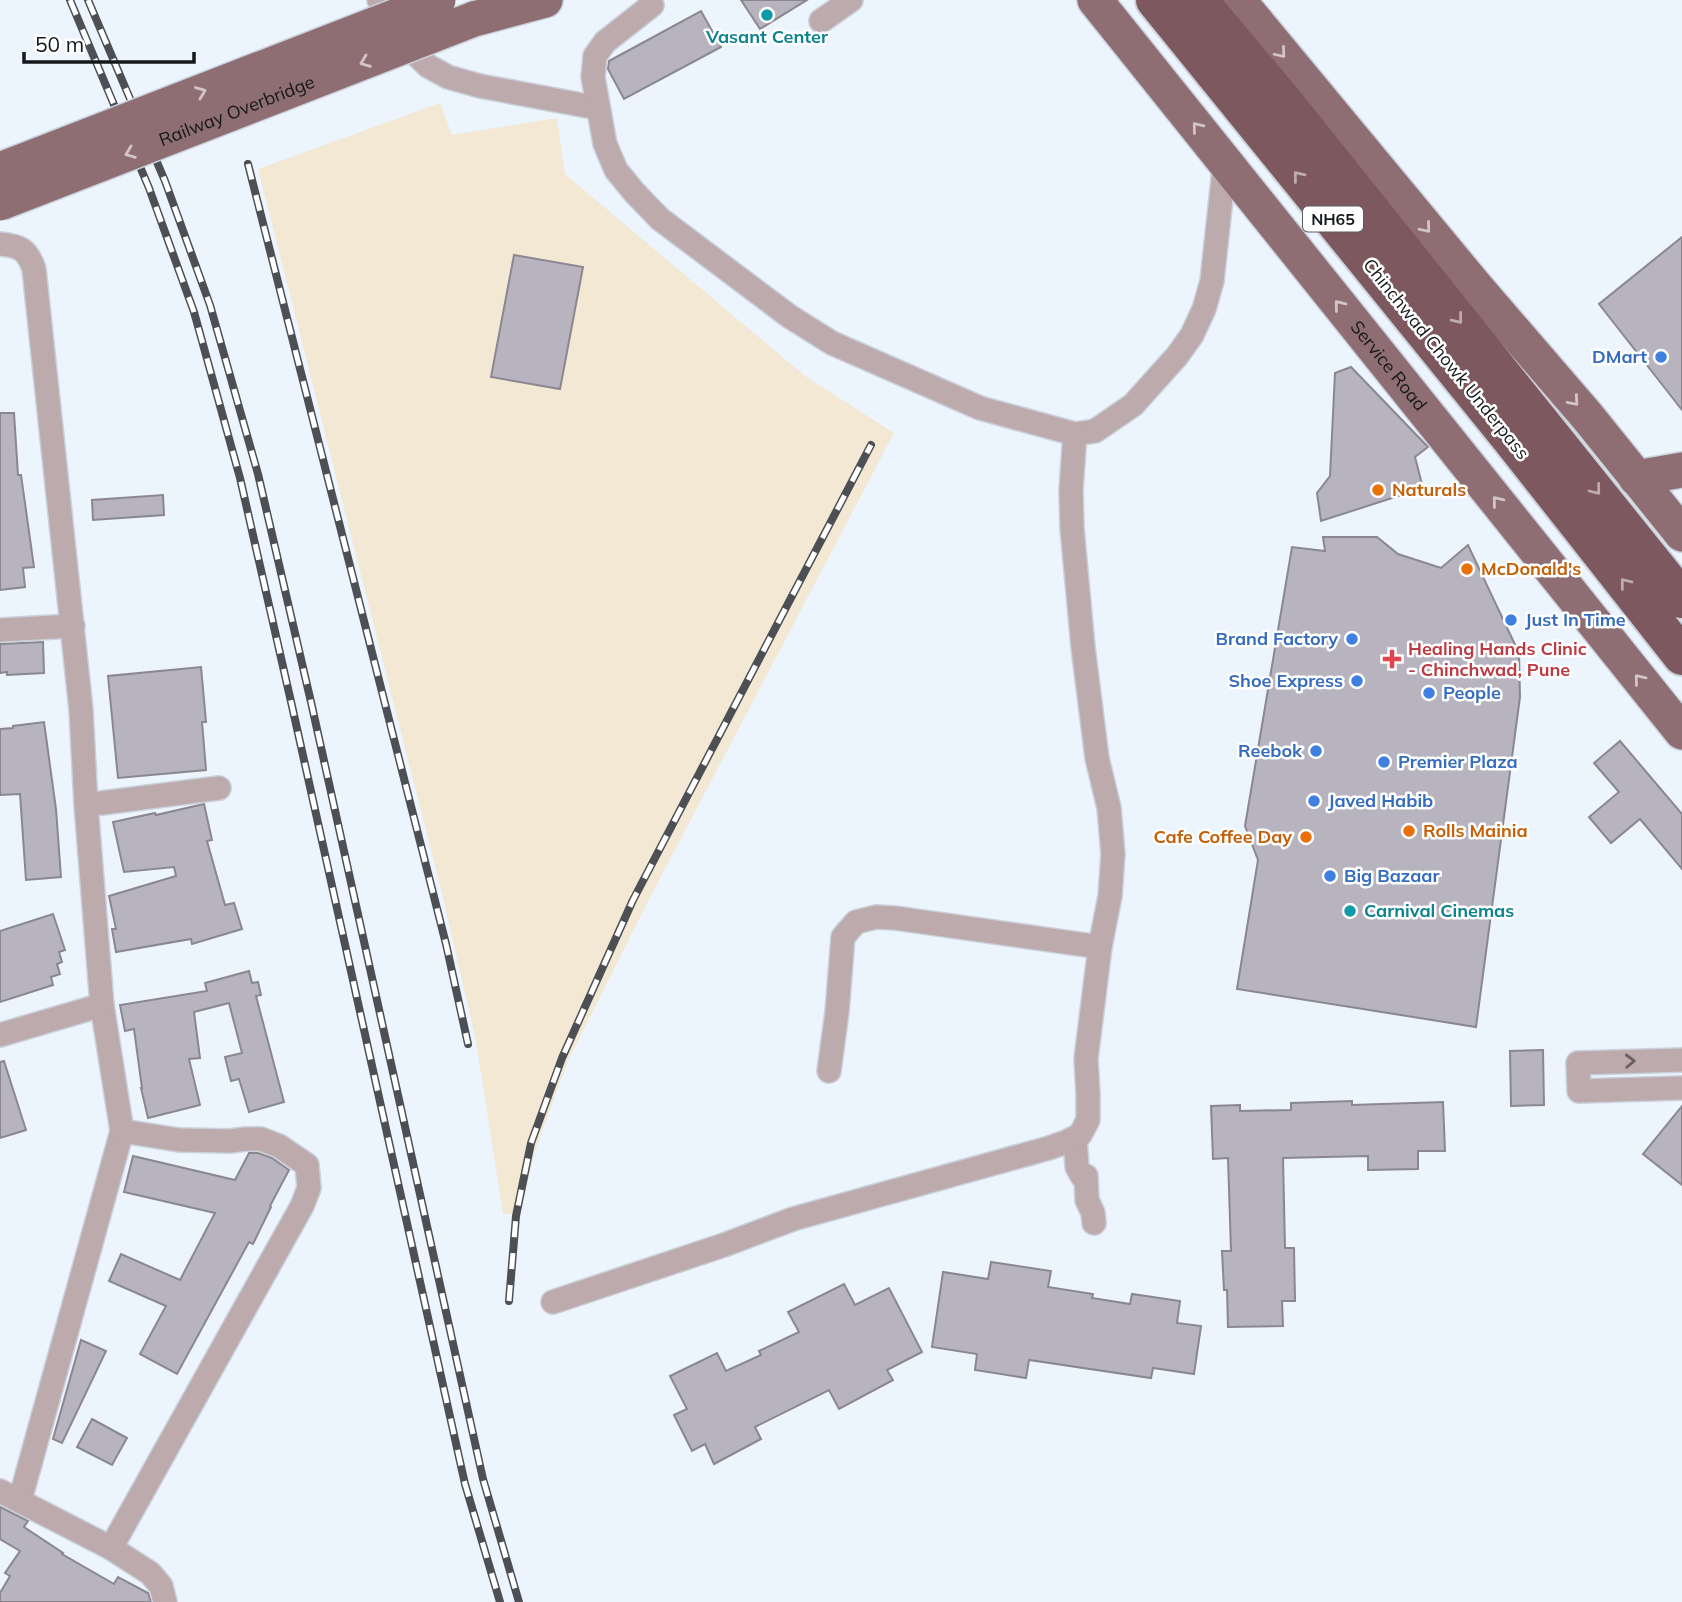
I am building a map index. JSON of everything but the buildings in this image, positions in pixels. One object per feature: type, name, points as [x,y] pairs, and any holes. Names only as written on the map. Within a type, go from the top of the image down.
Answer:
[{"type":"highway","name":"Chinchwad Chowk Underpass","points":[[1155,0],[1511,439],[1682,656]]},
{"type":"highway","name":"Chinchwad Chowk Underpass","points":[[1198,0],[1279,96],[1682,599]]},
{"type":"main road","name":"Railway Overbridge","points":[[0,170],[438,0]]},
{"type":"main road","name":"Railway Overbridge","points":[[0,203],[474,19],[545,0]]},
{"type":"main road","name":"Service Road","points":[[1095,0],[1682,732]]},
{"type":"main road","points":[[1238,0],[1475,286],[1587,416],[1682,534]]},
{"type":"main road","points":[[1636,478],[1682,470]]},
{"type":"street","points":[[379,0],[397,36],[428,66],[448,77],[480,86],[598,108]]},
{"type":"street","points":[[821,21],[851,0]]},
{"type":"street","points":[[652,5],[605,42],[595,56],[593,77],[598,108],[606,144],[616,170],[660,219],[789,316],[832,343],[980,408],[1075,434],[1095,431],[1133,405],[1177,356],[1192,335],[1205,309],[1212,281],[1225,162]]},
{"type":"street","points":[[0,244],[15,246],[29,255],[34,269],[81,710],[102,1005],[122,1131],[10,1495],[111,1548],[150,1573],[161,1586],[165,1602]]},
{"type":"street","points":[[553,1302],[793,1219],[1049,1148],[1080,1135],[1088,1120],[1086,1059],[1100,947],[1110,896],[1113,854],[1109,808],[1097,758],[1083,647],[1072,527],[1071,490],[1075,434]]},
{"type":"street","points":[[0,630],[73,626]]},
{"type":"street","points":[[86,805],[219,788]]},
{"type":"street","points":[[829,1071],[843,937],[856,922],[876,917],[895,918],[1100,947]]},
{"type":"street","points":[[0,1035],[102,1005]]},
{"type":"street","points":[[1682,1060],[1578,1063],[1579,1091],[1682,1088]]},
{"type":"street","points":[[111,1548],[302,1206],[309,1188],[307,1165],[279,1146],[261,1139],[179,1140],[122,1131]]},
{"type":"street","points":[[1075,1138],[1077,1167],[1082,1176],[1086,1176],[1087,1200],[1094,1223]]},
{"type":"shaded area","points":[[440,103],[452,135],[557,118],[565,174],[805,376],[894,433],[645,907],[568,1061],[536,1148],[520,1214],[503,1214],[476,1041],[442,894],[258,169]]},
{"type":"railway","points":[[70,0],[149,188],[194,312],[240,478],[465,1484],[500,1602]]},
{"type":"railway","points":[[88,0],[165,181],[210,305],[258,474],[483,1479],[519,1602]]},
{"type":"railway","points":[[248,164],[446,944],[468,1044]]},
{"type":"railway","points":[[509,1301],[516,1216],[531,1143],[562,1058],[633,900],[871,445]]},
{"type":"place","name":"Vasant Center","points":[[767,15]]},
{"type":"place","name":"DMart","points":[[1661,357]]},
{"type":"place","name":"Naturals","points":[[1378,490]]},
{"type":"place","name":"McDonald's","points":[[1467,569]]},
{"type":"place","name":"Just In Time","points":[[1511,620]]},
{"type":"place","name":"Brand Factory","points":[[1352,639]]},
{"type":"place","name":"Healing Hands Clinic - Chinchwad, Pune","points":[[1392,659]]},
{"type":"place","name":"Shoe Express","points":[[1357,681]]},
{"type":"place","name":"People","points":[[1429,693]]},
{"type":"place","name":"Reebok","points":[[1316,751]]},
{"type":"place","name":"Premier Plaza","points":[[1384,762]]},
{"type":"place","name":"Javed Habib","points":[[1314,801]]},
{"type":"place","name":"Rolls Mainia","points":[[1409,831]]},
{"type":"place","name":"Cafe Coffee Day","points":[[1306,837]]},
{"type":"place","name":"Big Bazaar","points":[[1330,876]]},
{"type":"place","name":"Carnival Cinemas","points":[[1350,911]]}]
